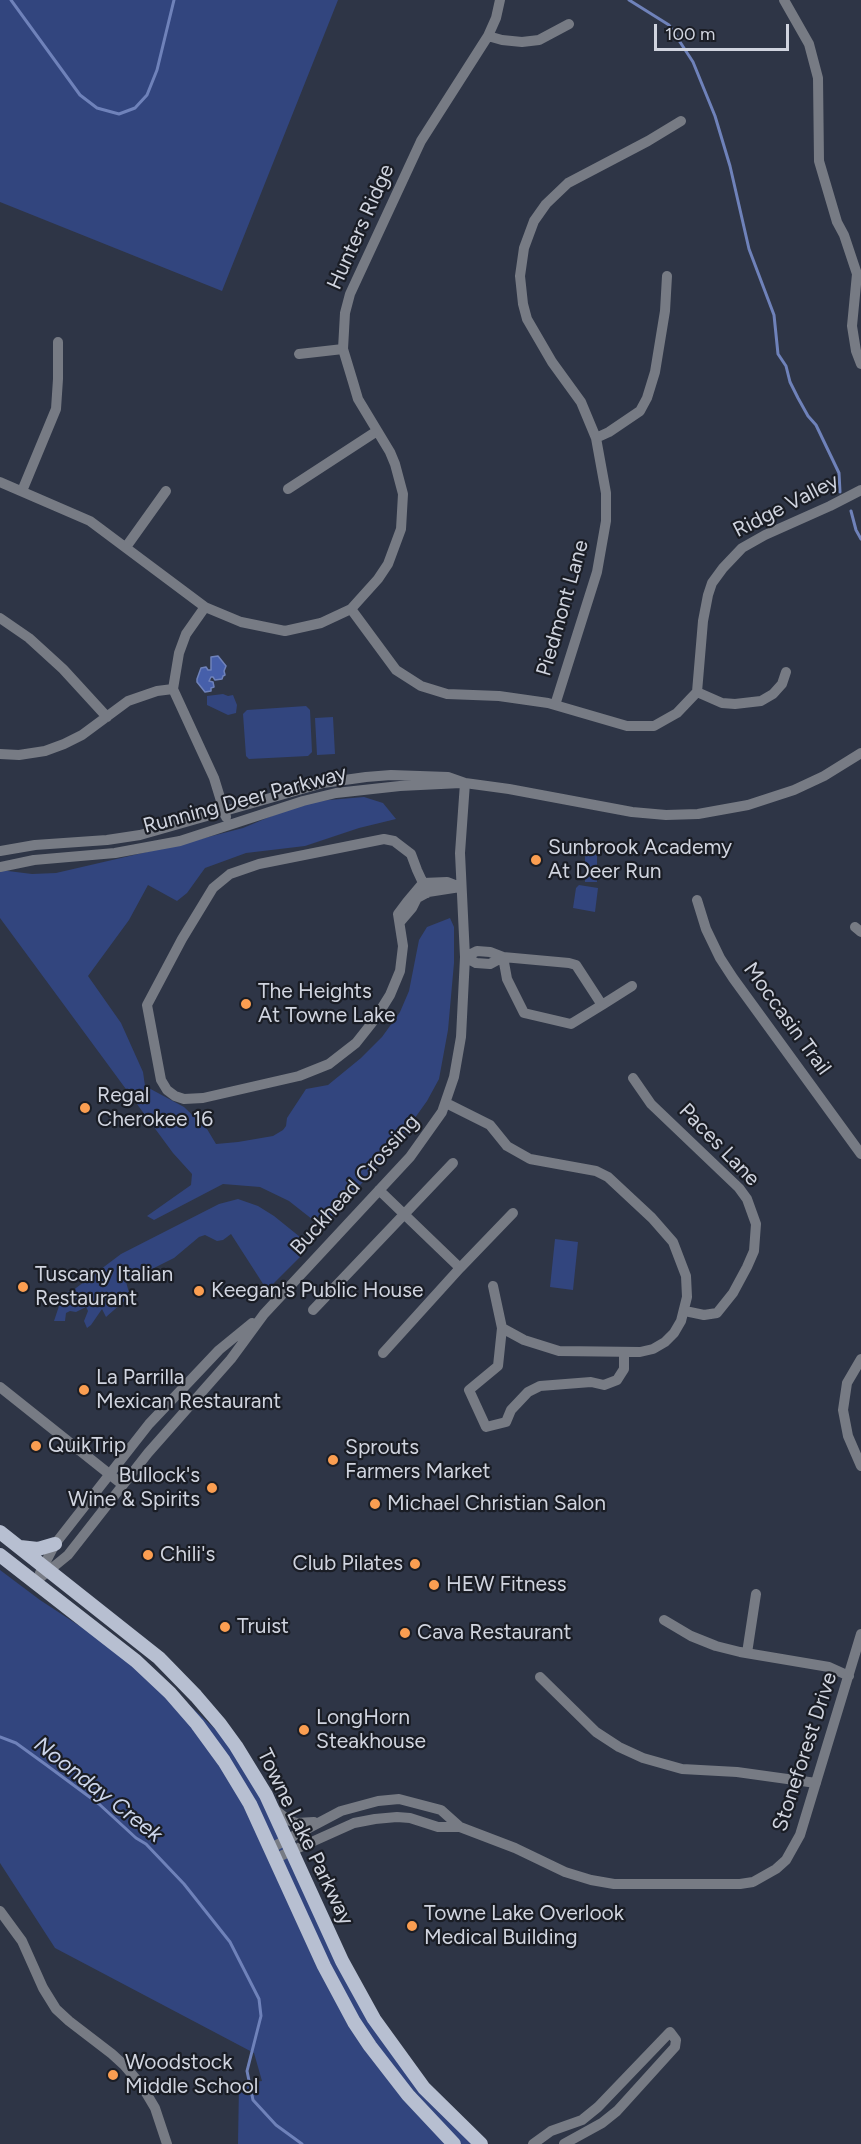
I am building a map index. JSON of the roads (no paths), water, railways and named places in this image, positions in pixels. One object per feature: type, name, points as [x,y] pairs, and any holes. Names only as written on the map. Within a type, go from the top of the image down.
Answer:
[{"type":"main road","name":"Towne Lake Parkway","points":[[0,1532],[133,1636],[182,1680],[203,1703],[236,1746],[271,1806],[342,1961],[374,2019],[424,2088],[481,2144]]},
{"type":"main road","points":[[20,1547],[38,1549],[55,1544]]},
{"type":"main road","name":"Towne Lake Parkway","points":[[0,1555],[136,1661],[197,1724],[224,1761],[250,1804],[324,1966],[354,2022],[408,2096],[454,2144]]},
{"type":"street","name":"Hunters Ridge","points":[[0,482],[90,521],[206,607],[241,622],[285,631],[321,623],[351,609],[378,579],[388,564],[401,529],[403,494],[399,474],[390,452],[358,399],[343,349],[345,314],[350,294],[382,221],[430,125],[488,36],[496,18],[500,0]]},
{"type":"street","points":[[784,0],[808,44],[818,78],[819,161],[837,222],[844,234],[857,274],[852,326],[853,341],[861,364]]},
{"type":"street","points":[[488,36],[522,42],[539,40],[569,24]]},
{"type":"street","name":"Piedmont Lane","points":[[555,705],[597,572],[606,521],[606,493],[596,438],[581,402],[552,362],[527,319],[520,276],[524,248],[534,220],[555,194],[568,183],[681,121]]},
{"type":"street","points":[[596,438],[640,411],[647,398],[655,372],[665,311],[667,276]]},
{"type":"street","points":[[22,491],[56,409],[58,342]]},
{"type":"street","points":[[299,354],[343,349]]},
{"type":"street","points":[[288,489],[377,431]]},
{"type":"street","name":"Ridge Valley","points":[[697,692],[703,621],[708,595],[712,583],[723,568],[742,548],[765,535],[861,490]]},
{"type":"street","points":[[126,547],[166,491]]},
{"type":"street","points":[[206,607],[186,634],[178,653],[173,689],[214,778],[229,826]]},
{"type":"street","points":[[351,609],[396,670],[421,686],[447,694],[499,696],[555,705],[627,726],[654,726],[677,713],[697,692],[722,702],[735,704],[761,701],[773,694],[782,684],[786,672]]},
{"type":"street","points":[[0,618],[29,638],[63,669],[107,717]]},
{"type":"street","points":[[0,753],[19,755],[54,747],[82,735],[128,701],[146,693],[173,689]]},
{"type":"street","name":"Running Deer Parkway","points":[[0,851],[35,845],[124,838],[225,812],[323,783],[366,777],[448,777],[465,783],[632,812],[666,815],[698,814],[748,805],[794,790],[824,776],[861,753]]},
{"type":"street","name":"Running Deer Parkway","points":[[0,867],[34,860],[141,849],[180,841],[336,792],[465,783]]},
{"type":"street","name":"Buckhead Crossing","points":[[46,1568],[68,1555],[168,1430],[231,1359],[264,1314],[418,1147],[436,1124],[446,1103],[454,1077],[459,1049],[465,957],[460,887],[460,831],[465,783]]},
{"type":"street","points":[[425,888],[411,854],[394,840],[384,839],[259,864],[230,874],[213,888],[182,939],[147,1005],[161,1080],[168,1090],[184,1099],[203,1098],[298,1076],[329,1064],[356,1043],[390,995],[400,971],[403,946],[398,914],[425,888],[447,882],[460,887]]},
{"type":"street","name":"Moccasin Trail","points":[[697,900],[706,929],[720,958],[861,1154]]},
{"type":"street","points":[[465,957],[477,951],[490,952],[503,957],[576,965],[602,1005]]},
{"type":"street","points":[[503,957],[507,979],[524,1013],[571,1024],[632,986]]},
{"type":"street","name":"Paces Lane","points":[[633,1078],[651,1104],[739,1188],[747,1199],[756,1224],[754,1251],[747,1267],[733,1293],[717,1313],[704,1315],[685,1311]]},
{"type":"street","points":[[446,1103],[490,1125],[507,1146],[530,1160],[596,1171],[608,1177],[674,1242],[686,1276],[685,1311],[674,1333],[653,1349],[640,1352],[559,1351],[524,1340],[502,1328]]},
{"type":"street","points":[[313,1310],[453,1162]]},
{"type":"street","points":[[379,1190],[460,1268]]},
{"type":"street","points":[[383,1353],[513,1213]]},
{"type":"street","points":[[493,1286],[502,1328],[498,1366],[469,1390],[486,1427],[506,1422],[511,1410],[528,1392],[540,1386],[591,1382],[604,1385],[616,1380],[624,1369],[624,1352]]},
{"type":"street","name":"Buckhead Crossing","points":[[35,1582],[46,1568],[55,1544],[108,1473],[179,1391],[219,1350],[264,1314]]},
{"type":"street","points":[[861,1359],[847,1383],[843,1410],[848,1436],[861,1466]]},
{"type":"street","points":[[0,1387],[123,1485]]},
{"type":"street","points":[[747,1653],[756,1594]]},
{"type":"street","points":[[664,1620],[704,1642],[747,1653],[829,1667],[849,1676]]},
{"type":"street","name":"Stoneforest Drive","points":[[274,1853],[290,1845],[354,1823],[375,1819],[403,1818],[438,1827],[460,1827],[515,1848],[565,1872],[614,1884],[740,1884],[765,1876],[786,1860],[800,1835],[861,1634]]},
{"type":"street","points":[[540,1677],[596,1732],[619,1747],[643,1758],[682,1769],[737,1772],[816,1783]]},
{"type":"street","name":"Stoneforest Drive","points":[[290,1845],[323,1819],[340,1811],[362,1804],[399,1800],[441,1810],[460,1827]]},
{"type":"street","points":[[271,1806],[288,1820],[296,1823],[323,1819]]},
{"type":"street","points":[[0,1911],[22,1941],[43,1988],[56,2008],[118,2059],[142,2086],[155,2108],[167,2144]]},
{"type":"street","points":[[533,2144],[551,2131],[582,2120],[598,2107],[670,2032],[676,2040],[675,2047],[617,2111],[602,2123],[564,2144]]},
{"type":"waterway","name":"Noonday Creek","points":[[11,0],[80,95],[97,108],[119,114],[135,108],[147,95],[157,70],[174,0]]},
{"type":"waterway","points":[[629,0],[669,25],[693,62],[715,116],[730,166],[749,249],[774,315],[778,354],[786,366],[790,382],[798,398],[816,425],[839,473],[840,492]]},
{"type":"waterway","points":[[851,511],[861,539]]},
{"type":"waterway","name":"Noonday Creek","points":[[0,1737],[16,1743],[45,1764],[99,1804],[136,1838],[146,1844],[184,1884],[230,1942],[259,1999],[261,2016],[247,2071],[253,2100],[276,2125],[302,2144]]},
{"type":"place","name":"Sunbrook Academy At Deer Run","points":[[536,860]]},
{"type":"place","name":"The Heights At Towne Lake","points":[[246,1004]]},
{"type":"place","name":"Regal Cherokee 16","points":[[85,1108]]},
{"type":"place","name":"Tuscany Italian Restaurant","points":[[23,1287]]},
{"type":"place","name":"Keegan's Public House","points":[[199,1291]]},
{"type":"place","name":"La Parrilla Mexican Restaurant","points":[[84,1390]]},
{"type":"place","name":"QuikTrip","points":[[36,1446]]},
{"type":"place","name":"Sprouts Farmers Market","points":[[333,1460]]},
{"type":"place","name":"Bullock's Wine & Spirits","points":[[212,1488]]},
{"type":"place","name":"Michael Christian Salon","points":[[375,1504]]},
{"type":"place","name":"Chili's","points":[[148,1555]]},
{"type":"place","name":"Club Pilates","points":[[415,1564]]},
{"type":"place","name":"HEW Fitness","points":[[434,1585]]},
{"type":"place","name":"Truist","points":[[225,1627]]},
{"type":"place","name":"Cava Restaurant","points":[[405,1633]]},
{"type":"place","name":"LongHorn Steakhouse","points":[[304,1730]]},
{"type":"place","name":"Towne Lake Overlook Medical Building","points":[[412,1926]]},
{"type":"place","name":"Woodstock Middle School","points":[[113,2075]]}]
